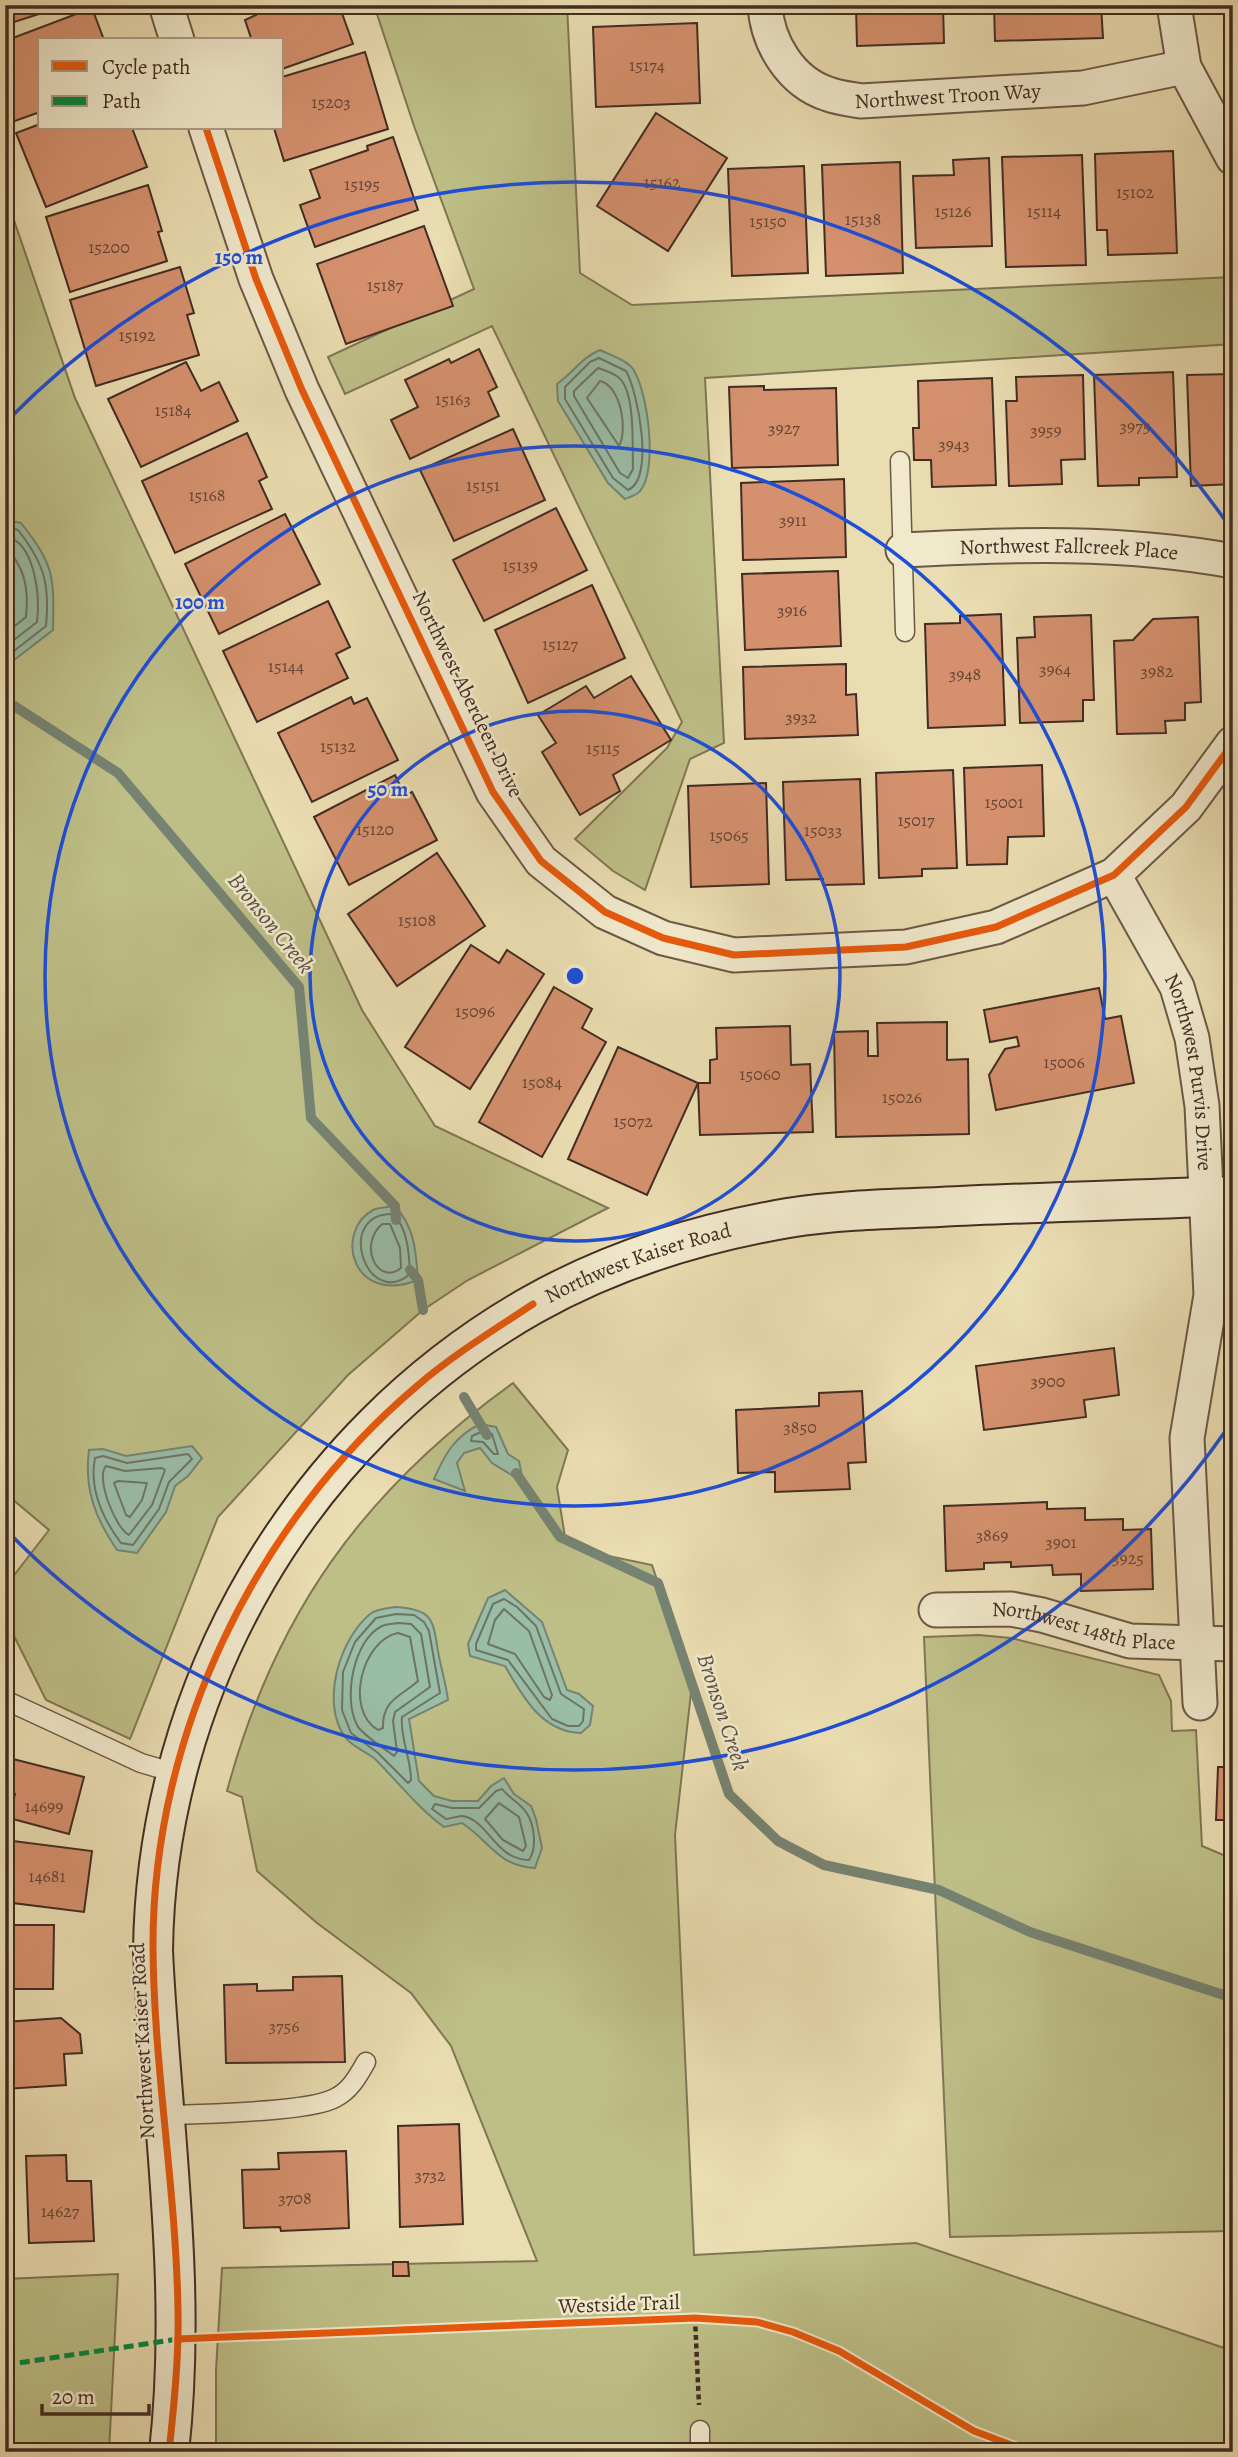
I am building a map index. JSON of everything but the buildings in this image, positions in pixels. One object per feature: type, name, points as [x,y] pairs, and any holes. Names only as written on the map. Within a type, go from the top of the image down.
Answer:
[{"type":"main road","name":"Northwest Kaiser Road","points":[[169,2452],[176,2380],[178,2309],[163,2116],[153,1912],[175,1773],[213,1658],[287,1529],[375,1425],[416,1386],[470,1345],[533,1304],[635,1258],[702,1237],[790,1218],[883,1209],[1219,1197]]},
{"type":"street","points":[[166,5],[176,38]]},
{"type":"street","name":"Northwest Troon Way","points":[[765,5],[766,22],[778,55],[802,78],[827,94],[861,101],[1083,88],[1184,67]]},
{"type":"street","points":[[1174,5],[1184,67],[1233,158]]},
{"type":"street","name":"Northwest Aberdeen Drive","points":[[207,130],[257,279],[302,390],[493,792],[541,861],[606,912],[663,938],[734,955],[906,947],[996,927],[1114,875],[1186,807],[1233,743]]},
{"type":"street","name":"Northwest Fallcreek Place","points":[[903,550],[1031,543],[1116,545],[1233,561]]},
{"type":"street","name":"Northwest Purvis Drive","points":[[1114,875],[1177,987],[1192,1038],[1219,1197],[1211,1295],[1187,1438],[1200,1703]]},
{"type":"street","name":"Northwest 148th Place","points":[[936,1610],[1011,1609],[1042,1615],[1130,1641],[1233,1644]]},
{"type":"lane","points":[[900,461],[905,632]]},
{"type":"lane","points":[[5,1700],[141,1763],[175,1773]]},
{"type":"lane","points":[[163,2116],[306,2105],[334,2099],[355,2082],[366,2062]]},
{"type":"lane","points":[[700,2430],[700,2452]]},
{"type":"path","points":[[695,2318],[700,2430]]},
{"type":"shaded area","points":[[374,5],[567,5],[580,273],[632,305],[1233,277],[1233,344],[705,378],[724,743],[690,759],[645,890],[613,871],[575,839],[667,748],[682,722],[492,326],[345,394],[328,357],[474,289],[414,126]]},
{"type":"shaded area","points":[[5,194],[75,398],[362,1010],[435,1126],[608,1208],[468,1280],[423,1310],[348,1375],[218,1517],[130,1739],[46,1700],[5,1618],[5,1587],[49,1530],[5,1493]]},
{"type":"shaded area","points":[[513,1383],[568,1450],[557,1487],[565,1537],[580,1550],[652,1565],[692,1684],[675,1835],[694,2255],[916,2243],[1233,2351],[1233,2452],[216,2452],[216,2370],[222,2268],[537,2261],[451,2046],[411,1993],[317,1923],[257,1871],[242,1797],[227,1791],[247,1727],[271,1667],[299,1612],[332,1560],[370,1512],[412,1467],[460,1424]]},
{"type":"shaded area","points":[[979,1635],[1011,1638],[1159,1675],[1171,1701],[1172,1731],[1196,1730],[1202,1846],[1233,1859],[1233,2231],[950,2237],[924,1637]]},
{"type":"shaded area","points":[[118,2274],[109,2452],[5,2452],[5,2279]]},
{"type":"water","points":[[600,350],[623,360],[633,369],[647,412],[649,467],[639,492],[625,499],[608,483],[558,401],[557,384]]},
{"type":"water","points":[[5,520],[21,523],[46,562],[52,584],[53,630],[5,667]]},
{"type":"water","points":[[395,1206],[411,1232],[418,1280],[395,1285],[377,1283],[364,1275],[356,1263],[352,1248],[354,1233],[361,1220],[373,1210]]},
{"type":"water","points":[[480,1424],[496,1427],[508,1454],[519,1461],[523,1482],[492,1463],[480,1448],[464,1453],[457,1463],[465,1491],[434,1479],[451,1447]]},
{"type":"water","points":[[192,1446],[202,1458],[188,1476],[175,1486],[166,1512],[137,1553],[117,1550],[93,1503],[88,1478],[89,1450],[103,1449],[126,1456]]},
{"type":"water","points":[[505,1590],[542,1622],[567,1690],[579,1694],[593,1706],[590,1725],[581,1733],[567,1731],[545,1720],[527,1701],[505,1666],[470,1656],[468,1644],[488,1598]]},
{"type":"water","points":[[396,1607],[417,1610],[429,1618],[448,1700],[409,1719],[419,1781],[434,1796],[452,1801],[478,1801],[491,1786],[504,1778],[514,1794],[531,1806],[536,1819],[542,1848],[535,1868],[522,1866],[502,1857],[462,1823],[444,1827],[375,1759],[345,1737],[334,1707],[334,1689],[342,1655],[359,1625],[370,1614]]},
{"type":"waterway","name":"Bronson Creek","points":[[5,700],[118,773],[299,987],[311,1118],[395,1206],[396,1220]]},
{"type":"waterway","name":"Bronson Creek","points":[[410,1270],[418,1280],[423,1310]]},
{"type":"waterway","name":"Bronson Creek","points":[[464,1397],[487,1435]]},
{"type":"waterway","name":"Bronson Creek","points":[[516,1473],[560,1537],[658,1583],[729,1794],[778,1841],[824,1865],[939,1890],[1030,1932],[1233,1998]]},
{"type":"marked path","points":[[5,2365],[178,2339]]},
{"type":"cycle path","points":[[207,130],[256,279],[302,390],[493,792],[541,861],[605,912],[663,938],[734,955],[906,947],[996,927],[1114,875],[1186,807],[1233,743]]},
{"type":"cycle path","points":[[169,2452],[177,2363],[178,2310],[157,2039],[153,1948],[157,1869],[171,1790],[193,1713],[224,1639],[262,1568],[307,1502],[359,1441],[417,1386],[459,1353],[533,1304]]},
{"type":"cycle path","name":"Westside Trail","points":[[178,2339],[695,2318],[757,2322],[793,2332],[839,2351],[974,2431],[1030,2452]]}]
